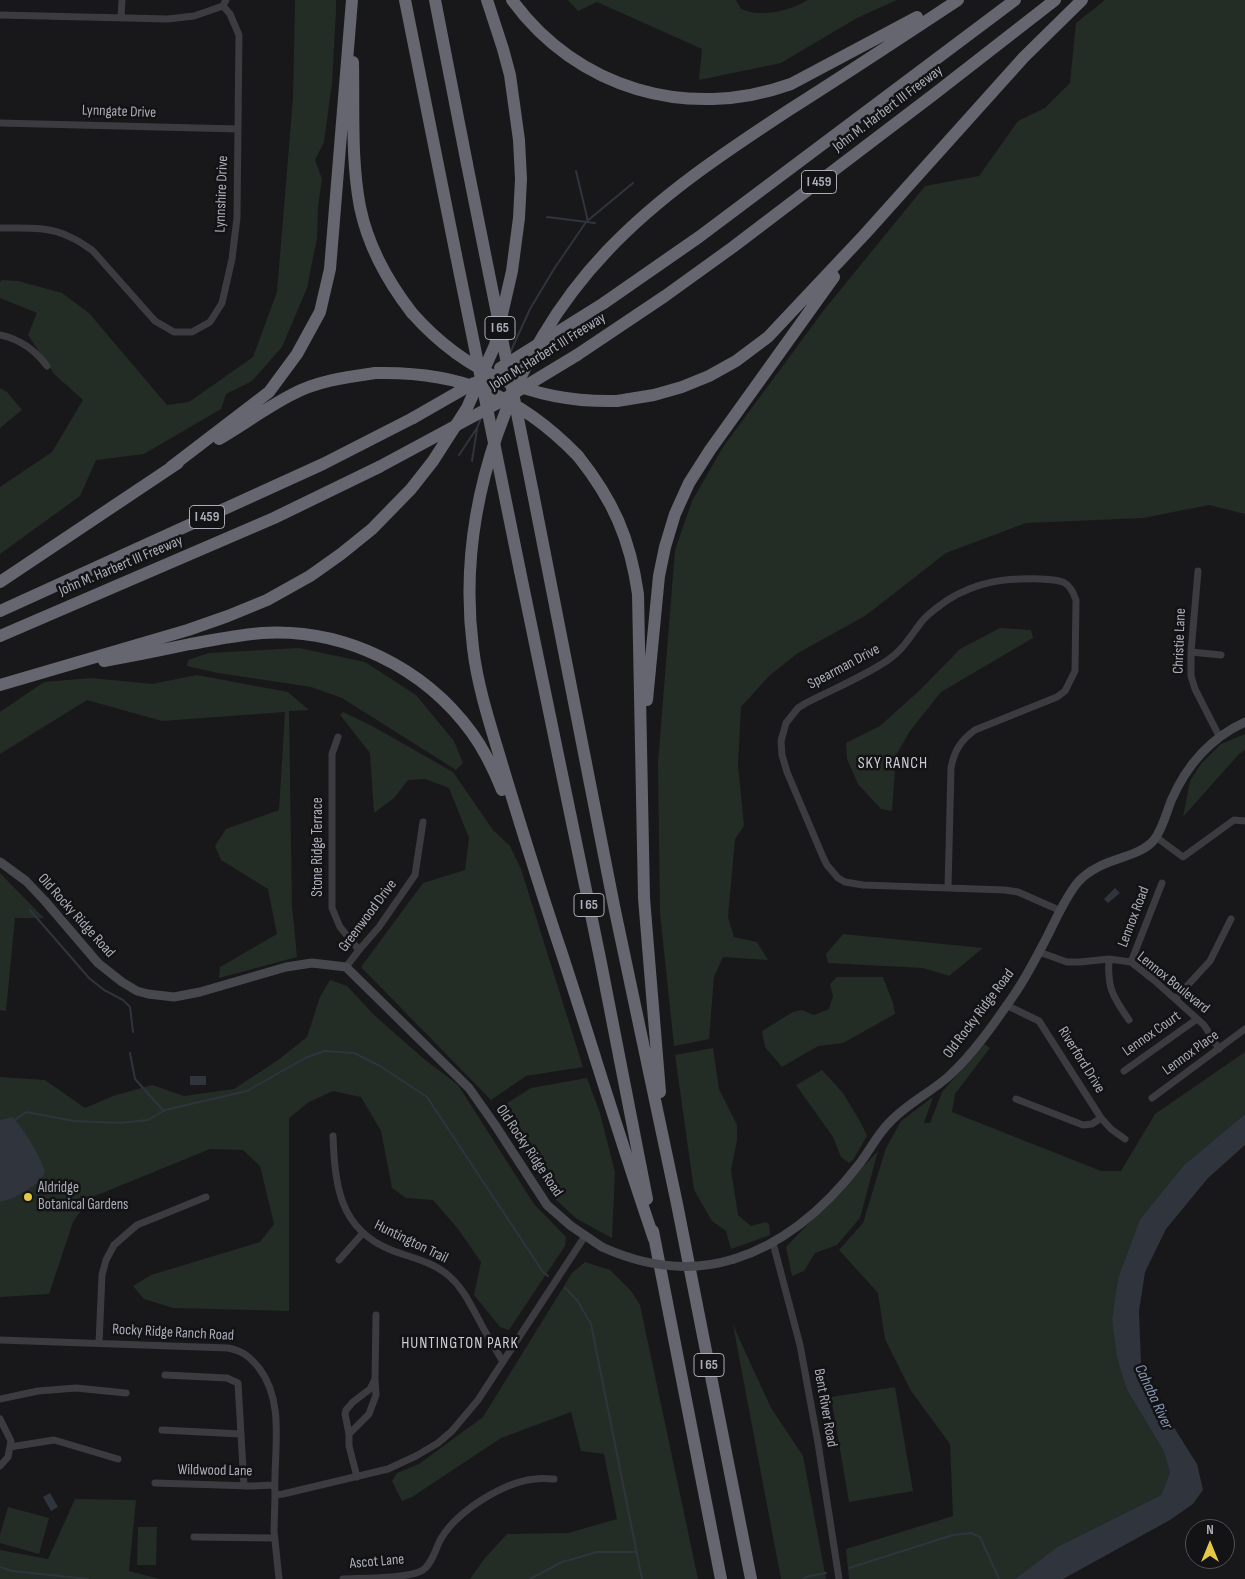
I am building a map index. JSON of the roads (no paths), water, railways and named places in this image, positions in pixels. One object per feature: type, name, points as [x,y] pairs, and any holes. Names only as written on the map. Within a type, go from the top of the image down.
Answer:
[{"type":"highway","points":[[352,0],[354,150],[360,208],[372,247],[391,283],[412,313],[424,326],[449,348],[480,369],[499,379],[520,387],[563,398],[617,401],[682,388],[736,362],[768,337],[865,234],[1024,57],[1082,0]]},
{"type":"highway","points":[[171,468],[269,392],[297,354],[320,312],[330,269],[352,0]]},
{"type":"highway","name":"I 65","points":[[406,0],[628,1099],[721,1579]]},
{"type":"highway","name":"I 65","points":[[435,0],[614,906],[677,1204],[751,1579]]},
{"type":"highway","points":[[0,685],[188,630],[267,600],[310,576],[372,529],[411,489],[433,461],[467,408],[495,345],[512,271],[519,218],[521,179],[519,140],[510,75],[487,0]]},
{"type":"highway","points":[[512,0],[538,31],[562,52],[605,77],[632,88],[662,95],[709,100],[756,94],[791,84],[948,0]]},
{"type":"highway","points":[[654,1239],[629,1167],[612,1106],[526,845],[484,708],[473,652],[469,603],[475,520],[485,473],[503,420],[527,367],[550,326],[572,293],[607,251],[657,204],[728,151],[958,0]]},
{"type":"highway","name":"John M. Harbert III Freeway","points":[[0,611],[323,464],[413,418],[519,357],[604,303],[699,237],[1014,0]]},
{"type":"highway","name":"John M. Harbert III Freeway","points":[[0,636],[274,518],[379,467],[496,404],[577,355],[665,296],[733,247],[1055,0]]},
{"type":"highway","points":[[642,732],[650,683],[659,576],[675,514],[689,483],[710,450],[865,234]]},
{"type":"highway","points":[[0,582],[171,468],[292,394],[316,384],[339,378],[376,373],[409,373],[441,377],[468,384],[496,395],[542,422],[578,456],[596,479],[614,510],[627,542],[635,571],[639,603],[644,898],[665,1151]]},
{"type":"highway","points":[[34,675],[226,637],[262,633],[321,637],[364,649],[387,660],[422,682],[462,720],[485,753],[526,845]]},
{"type":"street","points":[[122,0],[122,18]]},
{"type":"street","points":[[0,15],[168,19],[194,16],[224,3]]},
{"type":"street","name":"Lynnshire Drive","points":[[0,228],[41,229],[69,236],[93,251],[155,321],[174,332],[192,332],[210,322],[222,303],[232,259],[237,218],[239,35],[224,3]]},
{"type":"street","name":"Lynngate Drive","points":[[0,123],[238,130]]},
{"type":"street","points":[[0,335],[22,343],[34,351],[47,366]]},
{"type":"street","name":"Christie Lane","points":[[1198,570],[1191,652],[1192,683],[1220,736]]},
{"type":"street","name":"Spearman Drive","points":[[948,888],[950,768],[957,748],[967,735],[975,730],[1057,698],[1065,691],[1075,671],[1076,600],[1073,590],[1061,580],[1024,578],[998,580],[987,582],[963,592],[928,614],[907,643],[892,657],[802,705],[791,716],[783,730],[781,748],[787,772],[823,857],[832,871],[844,882],[852,884],[948,888],[992,889],[1018,892],[1059,910]]},
{"type":"street","points":[[1191,652],[1222,655]]},
{"type":"street","points":[[1245,722],[1220,736],[1195,761],[1175,793],[1156,837],[1183,857],[1234,820],[1245,821]]},
{"type":"street","name":"Stone Ridge Terrace","points":[[338,737],[332,754],[332,908],[340,927],[359,950]]},
{"type":"street","name":"Greenwood Drive","points":[[346,967],[380,927],[415,875],[423,822]]},
{"type":"street","name":"Old Rocky Ridge Road","points":[[0,862],[26,881],[98,962],[122,982],[137,991],[174,997],[200,992],[286,967],[312,963],[346,967],[469,1088],[547,1205],[571,1226],[602,1247],[637,1260],[673,1266],[704,1266],[734,1259],[773,1243],[799,1226],[836,1191],[860,1164],[889,1122],[941,1082],[961,1063],[1020,984],[1039,952],[1059,910],[1072,890],[1086,874],[1099,865],[1149,845],[1156,837]]},
{"type":"street","name":"Lennox Road","points":[[1131,962],[1162,883]]},
{"type":"street","points":[[1175,999],[1210,961],[1231,919]]},
{"type":"street","name":"Lennox Boulevard","points":[[1039,952],[1067,962],[1109,959],[1131,962],[1204,1025],[1219,1050]]},
{"type":"street","points":[[1109,959],[1108,975],[1110,989],[1129,1020]]},
{"type":"street","name":"Riverford Drive","points":[[1006,1005],[1039,1021],[1110,1129],[1125,1139]]},
{"type":"street","name":"Lennox Court","points":[[1124,1071],[1197,1019]]},
{"type":"street","name":"Lennox Place","points":[[1152,1098],[1245,1029]]},
{"type":"street","points":[[1016,1100],[1083,1125],[1092,1124],[1102,1118]]},
{"type":"street","name":"Huntington Trail","points":[[333,1136],[340,1198],[345,1211],[363,1233],[374,1241],[391,1250],[422,1259],[449,1276],[463,1290],[503,1362]]},
{"type":"street","points":[[99,1343],[102,1275],[106,1260],[114,1245],[137,1225],[206,1197]]},
{"type":"street","points":[[339,1260],[363,1233]]},
{"type":"street","points":[[274,1495],[306,1490],[403,1463],[438,1443],[462,1420],[478,1400],[585,1236]]},
{"type":"street","name":"Bent River Road","points":[[773,1243],[800,1345],[818,1443],[839,1579]]},
{"type":"street","points":[[349,1434],[369,1414],[374,1404],[376,1394],[376,1315]]},
{"type":"street","name":"Rocky Ridge Ranch Road","points":[[0,1340],[228,1348],[241,1350],[253,1360],[267,1382],[274,1399],[274,1538],[279,1579]]},
{"type":"street","points":[[165,1375],[227,1378],[238,1383],[244,1486]]},
{"type":"street","points":[[357,1477],[349,1446],[345,1414],[353,1402],[370,1389],[375,1379]]},
{"type":"street","points":[[0,1399],[38,1391],[76,1388],[126,1392]]},
{"type":"street","points":[[0,1419],[11,1441],[8,1457],[0,1466]]},
{"type":"street","points":[[162,1430],[241,1434]]},
{"type":"street","points":[[10,1447],[54,1440],[118,1459]]},
{"type":"street","name":"Ascot Lane","points":[[343,1579],[405,1575],[421,1571],[427,1567],[442,1537],[452,1524],[472,1507],[513,1484],[534,1479],[554,1479]]},
{"type":"street","name":"Wildwood Lane","points":[[155,1483],[244,1486],[274,1485]]},
{"type":"street","points":[[194,1537],[274,1538]]},
{"type":"water","points":[[1115,888],[1120,893],[1108,903],[1104,899]]},
{"type":"water","points":[[190,1076],[206,1076],[206,1085],[190,1085]]},
{"type":"water","name":"Cahaba River","points":[[1245,1114],[1245,1145],[1208,1178],[1166,1229],[1145,1272],[1139,1311],[1141,1363],[1156,1399],[1197,1464],[1203,1490],[1193,1504],[1170,1520],[1063,1579],[1015,1579],[1057,1547],[1161,1495],[1170,1472],[1163,1450],[1127,1390],[1117,1357],[1112,1319],[1118,1278],[1140,1219],[1184,1165]]},
{"type":"water","points":[[13,1117],[32,1143],[45,1172],[38,1183],[15,1197],[0,1202],[0,1120]]},
{"type":"water","points":[[50,1493],[58,1507],[51,1511],[43,1497]]},
{"type":"waterway","points":[[576,171],[587,219]]},
{"type":"waterway","points":[[510,353],[530,309],[586,222],[633,183]]},
{"type":"waterway","points":[[547,217],[595,223]]},
{"type":"waterway","points":[[459,455],[477,428],[481,418]]},
{"type":"waterway","points":[[472,461],[477,429]]},
{"type":"waterway","points":[[30,910],[89,978],[104,990],[123,1000],[130,1007],[133,1032]]},
{"type":"waterway","points":[[15,1120],[26,1112],[74,1121],[119,1123],[148,1120],[165,1110],[247,1091],[305,1058],[325,1051],[354,1053],[380,1066],[427,1097],[543,1272],[548,1276]]},
{"type":"waterway","points":[[130,1053],[135,1079],[163,1110]]},
{"type":"waterway","points":[[565,1288],[577,1300],[591,1324],[642,1579]]},
{"type":"waterway","points":[[849,1568],[953,1535],[971,1533],[980,1537],[999,1579]]},
{"type":"waterway","points":[[530,1579],[562,1562],[597,1552],[637,1552]]},
{"type":"waterway","points":[[0,1567],[12,1571],[88,1579]]},
{"type":"waterway","points":[[804,1579],[805,1577],[826,1573]]},
{"type":"place","name":"Aldridge Botanical Gardens","points":[[28,1197]]},
{"type":"district","name":"SKY RANCH","points":[[893,764]]},
{"type":"district","name":"HUNTINGTON PARK","points":[[460,1344]]}]
